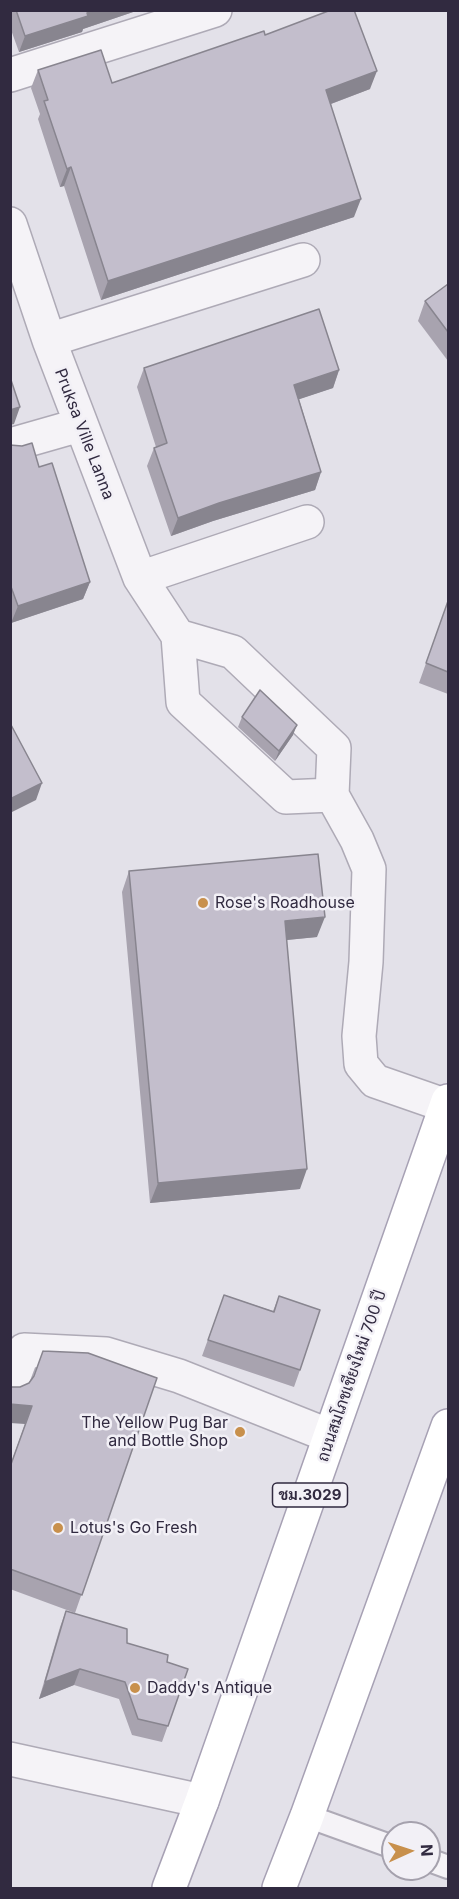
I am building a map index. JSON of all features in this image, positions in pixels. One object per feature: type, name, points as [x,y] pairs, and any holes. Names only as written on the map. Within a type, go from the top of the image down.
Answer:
[{"type":"main road","name":"ถนนสมโภชเชียงใหม่ 700 ปี","points":[[169,1888],[202,1801],[448,1103]]},
{"type":"main road","points":[[279,1888],[448,1426]]},
{"type":"street","points":[[10,75],[215,10]]},
{"type":"street","name":"Pruksa Ville Lanna","points":[[10,224],[80,425],[140,578],[177,636],[183,702],[286,797],[332,795]]},
{"type":"street","points":[[49,340],[303,260]]},
{"type":"street","points":[[10,445],[80,425]]},
{"type":"street","points":[[140,578],[307,522]]},
{"type":"street","points":[[177,636],[233,652],[334,748],[332,795],[357,840],[369,869],[366,962],[359,1036],[361,1064],[375,1080],[448,1103]]},
{"type":"street","points":[[10,1387],[24,1350],[106,1354],[179,1376],[330,1436]]},
{"type":"street","points":[[10,1759],[202,1801]]},
{"type":"lane","points":[[307,1816],[381,1843]]},
{"type":"building","points":[[16,10],[96,10],[87,13],[88,16],[25,36]]},
{"type":"building","points":[[331,10],[354,10],[377,71],[326,90],[361,199],[108,281],[71,167],[67,169],[44,101],[48,100],[38,70],[101,50],[112,83],[264,31],[265,35]]},
{"type":"building","points":[[448,284],[448,332],[425,301]]},
{"type":"building","points":[[319,309],[339,370],[294,385],[321,472],[178,518],[154,448],[167,443],[144,368]]},
{"type":"building","points":[[10,377],[20,407],[10,410]]},
{"type":"building","points":[[32,443],[39,467],[52,463],[90,582],[18,606],[10,584],[10,445],[22,446]]},
{"type":"building","points":[[448,601],[448,672],[426,663]]},
{"type":"building","points":[[260,690],[297,725],[279,751],[242,717]]},
{"type":"building","points":[[10,723],[42,783],[10,799]]},
{"type":"building","points":[[318,854],[325,917],[285,921],[307,1169],[158,1183],[129,871]]},
{"type":"building","points":[[224,1295],[274,1312],[279,1296],[320,1310],[300,1370],[208,1340]]},
{"type":"building","name":"Lotus's Go Fresh","points":[[43,1351],[88,1353],[157,1378],[82,1595],[10,1569],[10,1467],[32,1406],[10,1404],[10,1387],[20,1387],[29,1383]]},
{"type":"building","points":[[66,1611],[127,1629],[127,1643],[168,1655],[167,1662],[188,1669],[168,1726],[138,1719],[125,1682],[80,1669],[45,1682]]},
{"type":"place","name":"Rose's Roadhouse","points":[[203,903]]},
{"type":"place","name":"The Yellow Pug Bar and Bottle Shop","points":[[240,1432]]},
{"type":"place","name":"Lotus's Go Fresh","points":[[58,1528]]},
{"type":"place","name":"Daddy's Antique","points":[[135,1688]]}]
